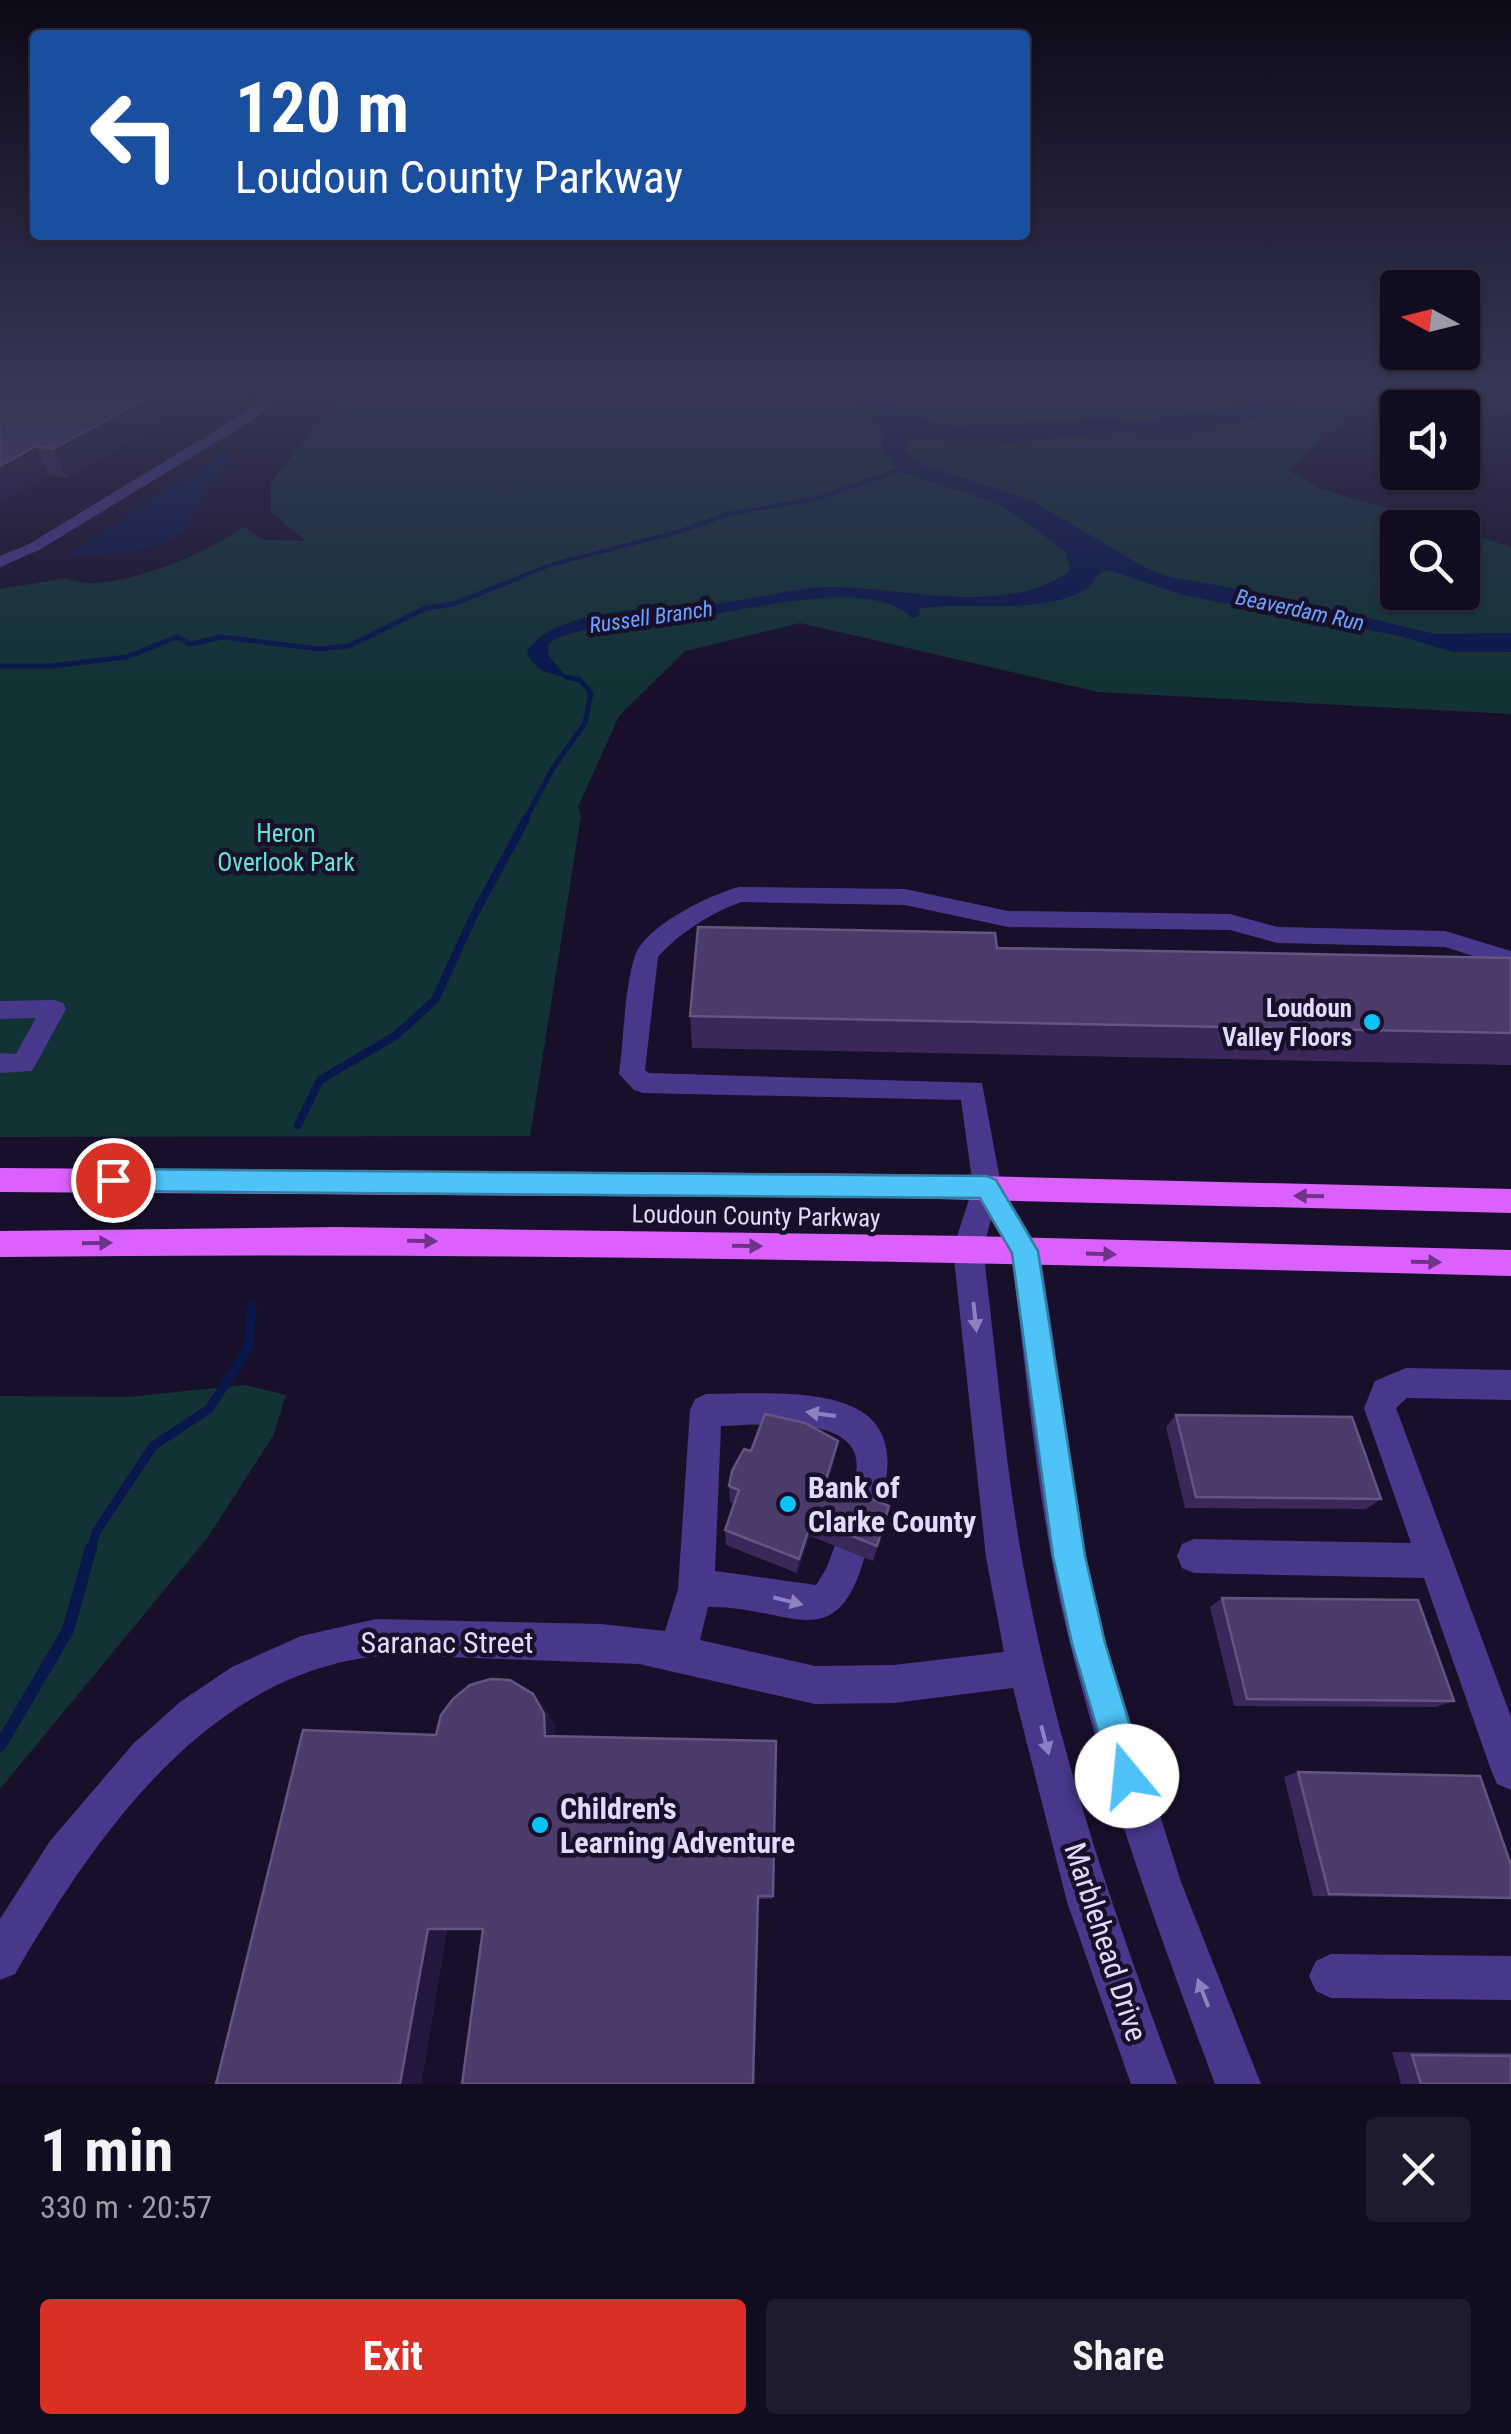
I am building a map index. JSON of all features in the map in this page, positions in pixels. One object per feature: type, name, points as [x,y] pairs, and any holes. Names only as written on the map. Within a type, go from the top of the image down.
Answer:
[{"type":"main road","name":"Loudoun County Parkway","points":[[0,1180],[987,1187],[1511,1201]]},
{"type":"main road","name":"Loudoun County Parkway","points":[[0,1244],[336,1240],[968,1249],[1511,1263]]},
{"type":"street","points":[[0,562],[34,547],[136,485]]},
{"type":"street","points":[[1238,2084],[1160,1882],[1088,1643],[1069,1556],[1025,1251],[987,1187],[974,1090],[643,1082],[632,1074],[647,955],[661,938],[712,904],[739,894],[904,897],[1008,919],[1230,922],[1277,935],[1445,938],[1467,942],[1511,960]]},
{"type":"street","points":[[0,1010],[54,1010],[23,1064],[0,1064]]},
{"type":"street","name":"Marblehead Drive","points":[[987,1187],[968,1249],[989,1452],[1026,1668],[1088,1902],[1154,2084]]},
{"type":"street","points":[[1511,1385],[1406,1383],[1386,1392],[1380,1408],[1511,1770]]},
{"type":"street","points":[[678,1652],[696,1589],[706,1410],[822,1412],[858,1426],[872,1446],[873,1473],[860,1512]]},
{"type":"street","points":[[696,1589],[738,1589],[809,1606],[829,1597],[843,1576],[849,1552]]},
{"type":"street","points":[[1194,1556],[1435,1560]]},
{"type":"street","name":"Saranac Street","points":[[0,1960],[35,1896],[80,1832],[141,1764],[215,1698],[277,1664],[322,1647],[362,1638],[640,1646],[678,1652],[750,1675],[862,1687],[1026,1668]]},
{"type":"street","points":[[1331,1976],[1511,1978]]},
{"type":"green space","name":"Heron Overlook Park","points":[[271,485],[1314,485],[1392,510],[1380,510],[1380,610],[1480,610],[1480,537],[1511,547],[1511,714],[1098,692],[800,623],[685,651],[619,716],[578,807],[581,816],[530,1136],[0,1137],[0,589],[67,578],[84,583],[131,577],[184,559],[243,526],[262,540],[306,541],[271,512]]},
{"type":"green space","points":[[245,1385],[286,1395],[273,1436],[208,1537],[0,1789],[0,1396],[128,1397]]},
{"type":"water","points":[[175,485],[209,485],[181,532],[159,545],[65,557]]},
{"type":"water","name":"Beaverdam Run","points":[[943,485],[985,485],[1031,500],[1142,566],[1170,577],[1282,597],[1435,634],[1511,633],[1511,652],[1453,652],[1400,636],[1182,595],[1108,570],[1083,591],[1055,601],[920,608],[919,616],[912,618],[893,606],[841,597],[701,616],[642,616],[556,638],[548,645],[549,656],[566,677],[538,667],[527,652],[542,636],[564,624],[620,611],[728,602],[821,587],[989,596],[1020,593],[1047,584],[1071,569],[1065,551],[991,501]]},
{"type":"building","points":[[698,927],[995,933],[997,948],[1511,958],[1511,1033],[690,1016]]},
{"type":"building","name":"Bank of Clarke County","points":[[765,1414],[805,1423],[838,1441],[826,1480],[889,1506],[877,1546],[812,1520],[799,1559],[725,1530],[739,1490],[729,1486],[732,1471],[744,1449],[751,1451]]},
{"type":"building","points":[[1176,1415],[1352,1417],[1381,1499],[1196,1497]]},
{"type":"building","points":[[1222,1598],[1418,1600],[1454,1701],[1247,1699]]},
{"type":"building","name":"Children's Learning Adventure","points":[[491,1679],[510,1680],[533,1694],[544,1714],[545,1736],[776,1741],[773,1896],[758,1896],[753,2084],[462,2084],[483,1929],[428,1929],[400,2084],[216,2084],[303,1730],[436,1735],[441,1715],[453,1699],[470,1685]]},
{"type":"building","points":[[1298,1772],[1480,1776],[1511,1865],[1511,1898],[1329,1894]]},
{"type":"building","points":[[1412,2055],[1511,2056],[1511,2084],[1421,2084]]},
{"type":"waterway","points":[[520,577],[728,514],[815,499],[855,485]]},
{"type":"waterway","points":[[0,666],[51,666],[127,657],[177,637],[190,644],[222,637],[319,649],[349,646],[426,608],[453,604],[526,575]]},
{"type":"waterway","name":"Russell Branch","points":[[524,822],[553,768],[585,723],[591,693],[580,680],[566,677]]},
{"type":"waterway","name":"Russell Branch","points":[[298,1125],[320,1080],[395,1036],[435,1000],[474,915],[526,819]]},
{"type":"waterway","name":"Russell Branch","points":[[91,1551],[96,1532],[153,1446],[209,1409],[248,1349],[252,1306]]},
{"type":"waterway","name":"Russell Branch","points":[[0,1746],[68,1630],[91,1548]]},
{"type":"place","name":"Loudoun Valley Floors","points":[[1372,1022]]},
{"type":"place","name":"Bank of Clarke County","points":[[788,1504]]},
{"type":"place","name":"Children's Learning Adventure","points":[[540,1825]]},
{"type":"route","points":[[113,1180],[987,1187],[1025,1251],[1069,1556],[1088,1643],[1127,1776]]}]
